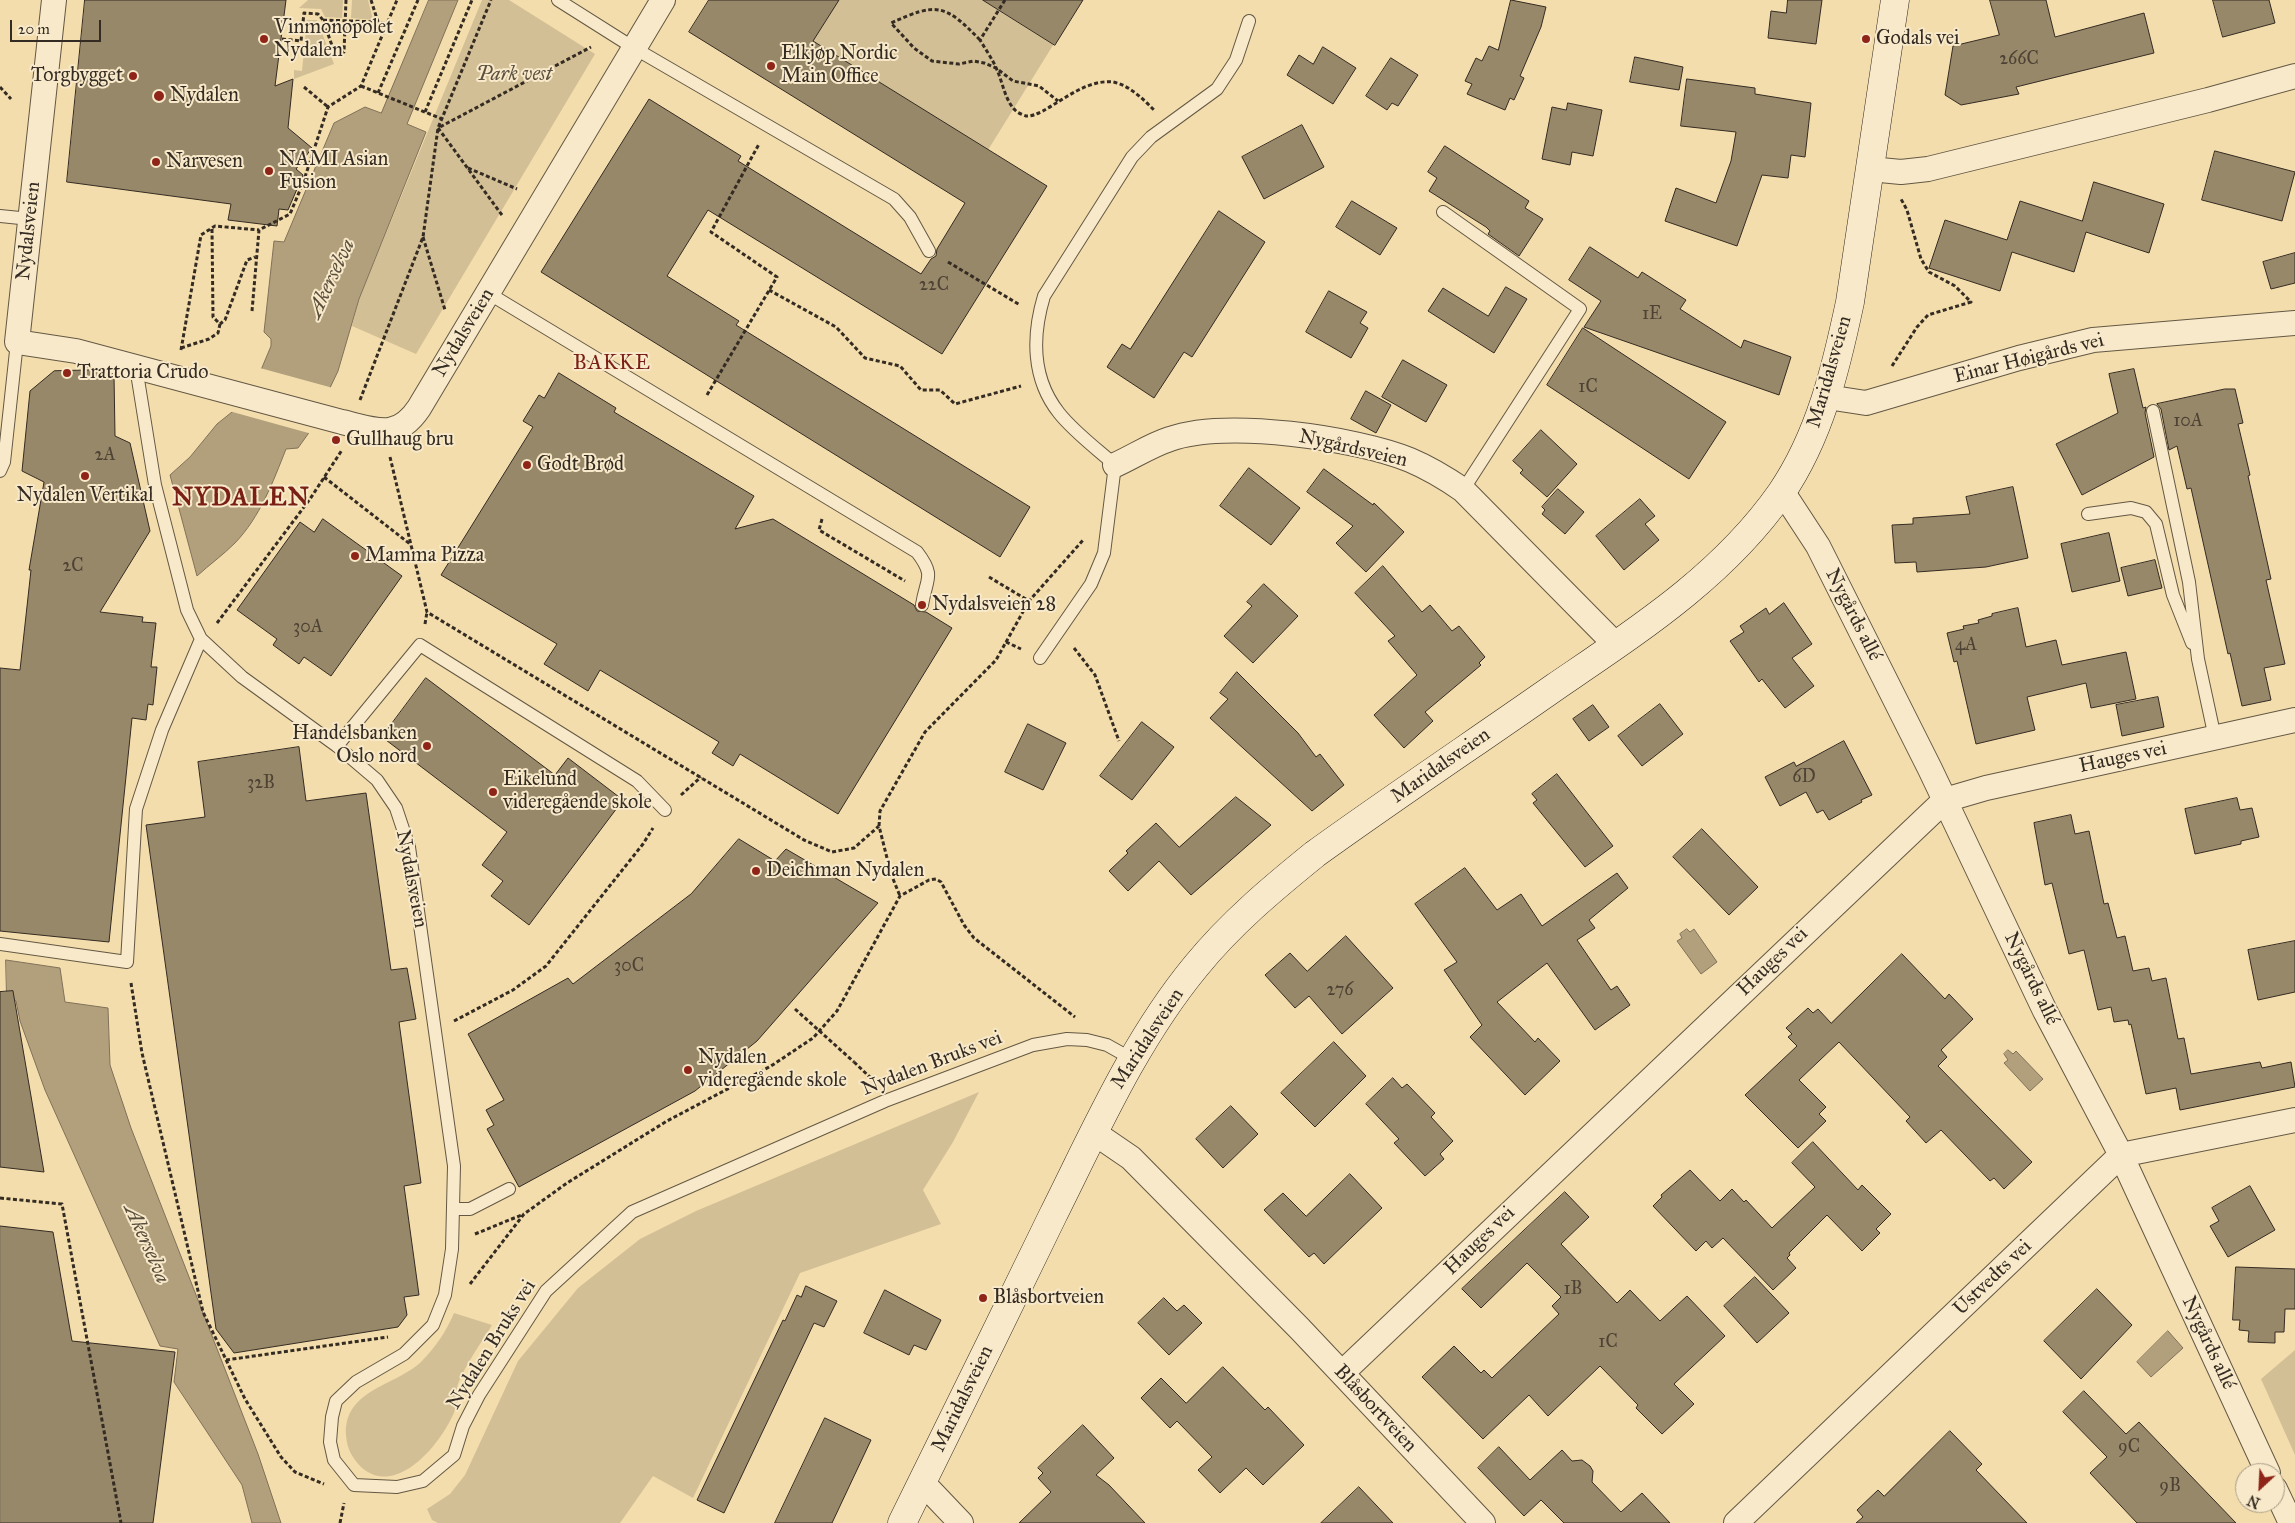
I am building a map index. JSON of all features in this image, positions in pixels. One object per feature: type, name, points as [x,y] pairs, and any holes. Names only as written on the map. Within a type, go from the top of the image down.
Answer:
[{"type":"main road","name":"Maridalsveien","points":[[902,1523],[1092,1132],[1132,1059],[1196,966],[1231,927],[1271,890],[1354,826],[1667,609],[1737,547],[1782,492],[1799,462],[1827,396],[1850,302],[1895,0]]},
{"type":"street","name":"Nydalsveien","points":[[54,0],[17,342],[76,351],[347,424],[375,430],[391,431],[402,427],[412,418],[663,0]]},
{"type":"street","points":[[1870,169],[1901,172],[1928,169],[2208,100],[2295,76]]},
{"type":"street","name":"Einar Høigårds vei","points":[[1827,396],[1866,403],[2018,358],[2093,340],[2295,323]]},
{"type":"street","name":"Nygårdsveien","points":[[1115,465],[1170,438],[1195,433],[1251,431],[1307,435],[1363,446],[1409,460],[1445,478],[1463,490],[1616,645]]},
{"type":"street","name":"Nygårds allé","points":[[1782,492],[1818,546],[1945,800],[2045,1011],[2121,1155],[2263,1463]]},
{"type":"street","name":"Hauges vei","points":[[1342,1373],[1945,800],[1986,788],[2295,720]]},
{"type":"street","points":[[2121,1155],[2295,1120]]},
{"type":"street","name":"Blåsbortveien","points":[[1092,1132],[1131,1158],[1342,1373],[1483,1523]]},
{"type":"street","name":"Ustvedts vei","points":[[1736,1523],[2121,1155]]},
{"type":"street","points":[[922,1482],[961,1523]]},
{"type":"lane","points":[[558,0],[634,48],[894,199],[910,217],[930,250]]},
{"type":"lane","points":[[1040,658],[1091,584],[1104,554],[1115,465],[1059,413],[1041,381],[1035,346],[1037,320],[1044,296],[1132,157],[1151,137],[1217,89],[1236,60],[1249,21]]},
{"type":"lane","points":[[1444,212],[1580,309],[1463,490]]},
{"type":"lane","points":[[0,216],[30,219]]},
{"type":"lane","points":[[488,293],[917,552],[927,565],[930,578],[923,600]]},
{"type":"lane","points":[[0,471],[4,462],[17,342]]},
{"type":"lane","name":"Nydalsveien","points":[[136,367],[155,485],[186,610],[201,639],[242,677],[337,746],[377,780],[396,808],[409,847],[436,1025],[454,1166],[452,1249],[445,1295],[432,1325],[423,1336]]},
{"type":"lane","points":[[2153,411],[2189,582],[2198,659],[2215,738]]},
{"type":"lane","points":[[2088,514],[2131,508],[2146,512],[2156,524],[2173,596],[2198,659]]},
{"type":"lane","points":[[0,944],[127,962],[136,809],[162,730],[201,639]]},
{"type":"lane","points":[[337,746],[420,645],[637,781],[664,810]]},
{"type":"lane","name":"Nydalen Bruks vei","points":[[354,1485],[397,1487],[423,1481],[454,1455],[464,1426],[479,1395],[546,1291],[632,1212],[885,1101],[1033,1044],[1067,1039],[1087,1040],[1107,1045],[1132,1059]]},
{"type":"lane","points":[[453,1209],[470,1209],[509,1188]]},
{"type":"lane","points":[[354,1485],[334,1460],[330,1442],[332,1417],[336,1401],[356,1382],[404,1354],[423,1336]]},
{"type":"path","points":[[282,39],[301,41],[304,13],[318,14],[323,20],[335,54],[344,52],[346,0]]},
{"type":"path","points":[[372,0],[378,22]]},
{"type":"path","points":[[180,353],[201,236],[216,226],[259,230],[290,214],[303,184],[328,107],[361,86],[397,0]]},
{"type":"path","points":[[378,93],[418,0]]},
{"type":"path","points":[[425,112],[472,0]]},
{"type":"path","points":[[201,639],[226,612],[310,499],[348,441],[347,424],[357,406],[423,237],[438,128],[491,0]]},
{"type":"path","points":[[980,40],[1005,0]]},
{"type":"path","points":[[1058,101],[1039,86],[1013,81],[996,68],[974,61],[959,64],[932,61],[914,48],[891,22],[924,10],[936,9],[948,11],[962,21],[980,40],[996,68],[1009,104],[1017,113],[1027,116],[1040,112],[1096,83],[1115,82],[1138,94],[1169,124]]},
{"type":"path","points":[[323,20],[388,24]]},
{"type":"path","points":[[438,128],[592,47]]},
{"type":"path","points":[[361,86],[442,119]]},
{"type":"path","points":[[0,87],[11,99]]},
{"type":"path","points":[[304,87],[328,107]]},
{"type":"path","points":[[438,128],[506,220]]},
{"type":"path","points":[[707,395],[777,277],[711,232],[748,166]]},
{"type":"path","points":[[467,168],[523,192]]},
{"type":"path","points":[[1866,403],[1876,393],[1916,327],[1928,315],[1971,302],[1955,286],[1929,272],[1921,260],[1907,210],[1898,195]]},
{"type":"path","points":[[212,229],[214,317],[220,324]]},
{"type":"path","points":[[252,311],[259,230]]},
{"type":"path","points":[[423,237],[447,317]]},
{"type":"path","points":[[930,250],[1017,304]]},
{"type":"path","points":[[181,348],[209,339],[218,333],[220,324],[225,320],[247,260],[256,257]]},
{"type":"path","points":[[769,290],[836,327],[865,358],[900,366],[921,390],[940,390],[956,404],[986,394],[1041,381]]},
{"type":"path","points":[[389,452],[427,612],[804,840],[832,852],[854,848],[879,826]]},
{"type":"path","points":[[324,477],[411,544]]},
{"type":"path","points":[[822,518],[819,530],[898,577],[923,600]]},
{"type":"path","points":[[900,896],[891,874],[879,826],[880,812],[925,732],[996,660],[1029,601],[1093,528],[1108,523]]},
{"type":"path","points":[[989,577],[1029,601]]},
{"type":"path","points":[[1059,630],[1095,675],[1119,741]]},
{"type":"path","points":[[449,1023],[513,990],[546,966],[643,844]]},
{"type":"path","points":[[479,1234],[524,1214],[566,1182],[667,1121],[771,1066],[813,1038],[837,1011],[900,896],[930,880],[936,879],[952,899],[964,925],[974,938],[1059,1002],[1077,1019]]},
{"type":"path","points":[[127,962],[142,1053],[203,1312],[261,1426],[281,1457],[295,1472],[315,1482],[331,1485],[354,1485]]},
{"type":"path","points":[[795,1010],[879,1086]]},
{"type":"path","points":[[0,1198],[62,1204],[121,1523]]},
{"type":"path","points":[[466,1289],[524,1214]]},
{"type":"path","points":[[226,1360],[400,1335],[423,1336]]},
{"type":"green space","points":[[308,0],[343,0],[342,18],[325,17],[321,9],[299,8]]},
{"type":"green space","points":[[352,0],[368,0],[373,20],[351,18]]},
{"type":"green space","name":"Park vest","points":[[482,0],[509,0],[595,54],[416,354],[352,326],[359,299]]},
{"type":"green space","points":[[837,0],[987,0],[1055,42],[988,150],[812,40]]},
{"type":"green space","points":[[307,20],[317,20],[334,64],[294,79],[294,70],[302,71]]},
{"type":"green space","points":[[979,1092],[953,1142],[923,1190],[941,1224],[800,1273],[693,1498],[653,1476],[620,1523],[438,1523],[432,1520],[427,1509],[450,1494],[465,1475],[518,1361],[578,1288],[640,1239],[696,1211]]},
{"type":"green space","points":[[454,1313],[492,1325],[462,1374],[457,1388],[456,1407],[451,1420],[432,1448],[419,1461],[391,1476],[376,1476],[362,1468],[355,1461],[348,1445],[346,1435],[348,1420],[353,1408],[372,1391],[420,1363],[440,1340]]},
{"type":"green space","points":[[2295,1350],[2295,1455],[2261,1379]]},
{"type":"water","name":"Akerselva","points":[[429,0],[458,0],[407,124],[426,132],[359,299],[338,371],[308,434],[298,448],[286,449],[265,499],[252,522],[226,552],[197,576],[170,475],[190,457],[217,424],[237,408],[256,382],[271,346],[271,339],[264,332],[274,241],[284,242],[334,123],[365,107],[381,113]]},
{"type":"water","points":[[1687,929],[1690,932],[1694,929],[1717,962],[1701,974],[1677,941],[1682,938],[1680,934]]},
{"type":"water","name":"Akerselva","points":[[6,960],[60,968],[65,1002],[108,1008],[110,1065],[131,1128],[258,1454],[281,1523],[252,1523],[242,1485],[174,1382],[178,1349],[160,1346],[45,1090],[20,1021],[16,1001],[7,999]]},
{"type":"water","points":[[2008,1050],[2013,1054],[2016,1051],[2043,1079],[2030,1091],[2004,1063],[2008,1060],[2004,1054]]},
{"type":"water","points":[[2168,1331],[2183,1348],[2151,1377],[2137,1362]]},
{"type":"pier","name":"Gullhaug bru","points":[[260,368],[333,388],[312,434],[229,411],[248,390]]},
{"type":"building","name":"Torgbygget","points":[[85,0],[286,0],[275,86],[293,79],[288,128],[312,148],[296,169],[303,175],[288,210],[279,209],[277,226],[228,220],[231,204],[67,182]]},
{"type":"building","points":[[709,0],[839,0],[813,41],[1047,186],[942,354],[708,210],[667,276],[739,321],[736,325],[1030,507],[1000,557],[541,272],[649,99],[741,156],[738,161],[921,274],[931,259],[936,256],[937,249],[965,203],[689,32]]},
{"type":"building","points":[[983,0],[1083,0],[1055,45]]},
{"type":"building","points":[[1511,0],[1546,7],[1541,27],[1520,76],[1524,78],[1514,100],[1510,98],[1505,110],[1467,94],[1472,84],[1465,81],[1476,58],[1482,61],[1489,46],[1498,50]]},
{"type":"building","points":[[1788,0],[1822,0],[1816,44],[1768,38],[1771,11],[1786,13]]},
{"type":"building","points":[[1990,0],[2046,0],[2055,37],[2144,13],[2154,53],[2016,87],[2019,94],[1961,105],[1945,95],[1953,46],[1999,35]]},
{"type":"building","points":[[2213,0],[2269,0],[2275,23],[2223,37]]},
{"type":"building","points":[[1323,47],[1356,68],[1333,104],[1287,75],[1299,55],[1313,64]]},
{"type":"building","points":[[1635,57],[1683,67],[1679,90],[1630,82]]},
{"type":"building","points":[[1391,58],[1418,75],[1398,106],[1392,103],[1387,110],[1366,96]]},
{"type":"building","points":[[1687,79],[1755,88],[1755,94],[1811,103],[1805,157],[1791,155],[1788,178],[1762,175],[1737,246],[1665,221],[1676,188],[1716,203],[1731,161],[1736,132],[1681,126]]},
{"type":"building","points":[[1568,103],[1602,110],[1593,156],[1572,152],[1570,165],[1542,159],[1552,107],[1566,110]]},
{"type":"building","points":[[1302,125],[1324,167],[1264,199],[1242,157]]},
{"type":"building","points":[[1445,146],[1529,201],[1525,208],[1543,219],[1519,256],[1488,234],[1490,231],[1486,227],[1429,191],[1437,178],[1428,172]]},
{"type":"building","points":[[2215,151],[2295,172],[2282,221],[2202,200]]},
{"type":"building","points":[[2094,182],[2164,204],[2149,253],[2086,232],[2074,272],[2012,252],[2000,291],[1929,268],[1945,220],[2007,240],[2020,201],[2082,221]]},
{"type":"building","points":[[1352,201],[1397,228],[1380,255],[1336,227]]},
{"type":"building","points":[[1219,211],[1265,242],[1192,357],[1184,352],[1154,398],[1107,367],[1122,344],[1130,349]]},
{"type":"building","points":[[1590,247],[1638,278],[1642,272],[1686,300],[1680,309],[1741,348],[1744,340],[1791,357],[1779,395],[1584,327],[1601,301],[1569,280]]},
{"type":"building","points":[[2295,253],[2295,283],[2271,289],[2263,262]]},
{"type":"building","points":[[1506,287],[1527,299],[1494,353],[1428,311],[1443,288],[1488,316]]},
{"type":"building","points":[[1329,291],[1367,312],[1360,323],[1368,328],[1351,358],[1306,332]]},
{"type":"building","points":[[1583,328],[1726,422],[1689,479],[1547,385]]},
{"type":"building","points":[[1403,360],[1447,385],[1426,422],[1382,397]]},
{"type":"building","points":[[2134,369],[2143,408],[2146,407],[2145,413],[2154,457],[2082,495],[2056,444],[2118,413],[2109,374]]},
{"type":"building","points":[[93,370],[114,375],[115,436],[130,443],[150,531],[100,612],[143,617],[142,622],[156,623],[151,667],[157,667],[153,705],[148,704],[146,720],[132,718],[109,942],[0,931],[0,668],[20,670],[31,570],[29,570],[44,482],[22,471],[30,391],[54,371]]},
{"type":"building","points":[[559,373],[616,408],[614,412],[754,496],[735,529],[773,519],[914,605],[917,611],[926,612],[952,628],[838,814],[740,754],[733,766],[712,753],[719,742],[600,670],[588,691],[544,664],[557,644],[441,575],[533,427],[523,421],[539,395],[544,398]]},
{"type":"building","points":[[2225,389],[2235,389],[2243,423],[2238,424],[2271,579],[2266,580],[2285,664],[2264,668],[2271,700],[2242,706],[2230,653],[2228,654],[2191,488],[2187,489],[2177,446],[2169,450],[2161,409],[2157,404]]},
{"type":"building","points":[[1366,391],[1391,405],[1376,433],[1351,419]]},
{"type":"building","points":[[1541,430],[1577,464],[1547,497],[1520,473],[1523,470],[1513,461]]},
{"type":"building","points":[[1249,468],[1300,508],[1271,545],[1220,506]]},
{"type":"building","points":[[1324,469],[1373,505],[1374,503],[1404,532],[1366,572],[1336,543],[1353,526],[1307,492]]},
{"type":"building","points":[[2013,487],[2028,558],[1986,567],[1917,572],[1916,562],[1895,563],[1892,525],[1913,524],[1913,518],[1970,514],[1966,497]]},
{"type":"building","points":[[1558,489],[1584,512],[1565,534],[1542,514],[1545,510],[1542,507]]},
{"type":"building","points":[[1640,499],[1655,516],[1645,524],[1659,540],[1624,570],[1596,536]]},
{"type":"building","points":[[323,519],[402,576],[331,676],[304,657],[299,664],[273,645],[277,639],[237,610],[300,522],[314,532]]},
{"type":"building","points":[[2109,533],[2120,581],[2072,592],[2061,544]]},
{"type":"building","points":[[2155,560],[2162,588],[2128,596],[2121,568]]},
{"type":"building","points":[[1383,566],[1422,612],[1430,605],[1452,631],[1459,626],[1485,657],[1479,663],[1481,665],[1425,712],[1433,721],[1404,748],[1374,715],[1417,675],[1388,641],[1395,636],[1355,593]]},
{"type":"building","points":[[1264,584],[1298,616],[1253,663],[1224,636],[1252,606],[1247,602]]},
{"type":"building","points":[[1784,603],[1812,644],[1792,658],[1814,686],[1785,708],[1762,679],[1759,682],[1730,641],[1744,632],[1740,626],[1766,608],[1769,614]]},
{"type":"building","points":[[2018,608],[2026,647],[2056,640],[2062,665],[2126,652],[2136,699],[2091,708],[2086,683],[2027,697],[2035,730],[1976,744],[1957,661],[1954,662],[1947,633],[1964,629],[1963,626],[1979,623],[1978,620],[1992,616],[1992,614]]},
{"type":"building","points":[[1237,672],[1298,733],[1316,757],[1320,754],[1344,785],[1312,811],[1210,718],[1228,699],[1220,693]]},
{"type":"building","points":[[426,678],[555,775],[568,758],[623,800],[529,925],[491,896],[503,881],[482,865],[507,832],[382,737]]},
{"type":"building","points":[[2158,697],[2164,727],[2122,736],[2116,705]]},
{"type":"building","points":[[1660,704],[1683,734],[1642,766],[1618,736]]},
{"type":"building","points":[[1593,705],[1609,727],[1589,741],[1573,719]]},
{"type":"building","points":[[1142,722],[1174,747],[1132,800],[1100,776]]},
{"type":"building","points":[[1028,724],[1066,743],[1043,790],[1005,772]]},
{"type":"building","points":[[1844,741],[1872,795],[1829,820],[1823,810],[1817,813],[1806,792],[1780,806],[1765,777],[1794,762],[1796,766]]},
{"type":"building","points":[[299,747],[306,801],[366,793],[391,970],[407,968],[416,1019],[399,1022],[421,1183],[404,1186],[419,1295],[404,1297],[407,1315],[398,1327],[234,1353],[216,1329],[146,825],[205,817],[198,762]]},
{"type":"building","points":[[1557,774],[1613,846],[1585,867],[1533,803],[1537,800],[1532,794]]},
{"type":"building","points":[[1236,797],[1271,825],[1191,895],[1159,861],[1128,891],[1109,871],[1128,853],[1126,851],[1156,823],[1179,847]]},
{"type":"building","points":[[2237,798],[2240,810],[2252,808],[2259,837],[2241,841],[2241,844],[2195,854],[2185,809]]},
{"type":"building","points":[[2071,815],[2075,834],[2089,831],[2104,904],[2108,903],[2117,938],[2125,936],[2133,971],[2149,968],[2152,981],[2166,978],[2178,1039],[2184,1038],[2191,1074],[2260,1062],[2262,1068],[2291,1062],[2295,1087],[2180,1110],[2176,1088],[2146,1094],[2131,1024],[2129,1025],[2128,1020],[2114,1022],[2111,1007],[2098,1010],[2084,950],[2069,954],[2052,883],[2045,885],[2034,823]]},
{"type":"building","points":[[1702,829],[1758,887],[1729,915],[1673,857]]},
{"type":"building","points":[[739,839],[775,861],[786,849],[878,903],[757,1041],[695,1091],[519,1187],[487,1129],[494,1125],[486,1110],[504,1100],[468,1034],[568,978],[573,984],[691,894]]},
{"type":"building","points":[[1465,868],[1497,910],[1521,894],[1542,926],[1617,873],[1628,888],[1589,920],[1595,928],[1577,940],[1611,990],[1617,986],[1630,1005],[1595,1030],[1547,963],[1497,1002],[1535,1042],[1538,1038],[1560,1061],[1525,1095],[1470,1037],[1482,1025],[1444,970],[1457,962],[1415,904]]},
{"type":"building","points":[[1346,936],[1393,988],[1342,1034],[1309,996],[1295,1008],[1265,975],[1290,953],[1307,971]]},
{"type":"building","points":[[2295,941],[2295,992],[2258,1000],[2248,950]]},
{"type":"building","points":[[1902,954],[1945,999],[1949,994],[1973,1019],[1941,1050],[1947,1057],[1938,1066],[2032,1162],[2004,1189],[1994,1178],[1990,1181],[1941,1130],[1926,1143],[1906,1121],[1910,1117],[1839,1042],[1799,1080],[1826,1107],[1819,1114],[1826,1121],[1798,1148],[1745,1095],[1797,1046],[1788,1037],[1792,1034],[1786,1028],[1808,1008],[1813,1013],[1818,1009],[1831,1023]]},
{"type":"building","points":[[13,991],[44,1172],[0,1167],[0,992]]},
{"type":"building","points":[[1334,1042],[1366,1076],[1315,1127],[1281,1093]]},
{"type":"building","points":[[1393,1078],[1402,1088],[1407,1084],[1435,1113],[1431,1117],[1453,1141],[1440,1154],[1444,1159],[1425,1176],[1394,1143],[1399,1139],[1366,1104]]},
{"type":"building","points":[[1231,1106],[1258,1134],[1223,1168],[1196,1139]]},
{"type":"building","points":[[1813,1142],[1858,1190],[1862,1185],[1891,1214],[1876,1229],[1880,1233],[1862,1251],[1827,1215],[1789,1253],[1790,1255],[1787,1258],[1796,1268],[1773,1290],[1723,1238],[1712,1248],[1706,1241],[1696,1251],[1653,1206],[1662,1197],[1661,1195],[1690,1170],[1720,1201],[1732,1189],[1744,1202],[1746,1200],[1772,1228],[1815,1187],[1792,1163]]},
{"type":"building","points":[[1350,1174],[1382,1208],[1324,1264],[1314,1253],[1309,1257],[1264,1210],[1283,1193],[1306,1216]]},
{"type":"building","points":[[2250,1186],[2275,1230],[2228,1257],[2210,1226],[2219,1221],[2212,1208]]},
{"type":"building","points":[[1565,1192],[1589,1217],[1561,1244],[1617,1303],[1630,1290],[1660,1321],[1687,1296],[1725,1336],[1674,1384],[1694,1404],[1662,1434],[1636,1408],[1638,1405],[1600,1366],[1548,1416],[1529,1395],[1483,1439],[1422,1377],[1454,1346],[1481,1373],[1484,1370],[1492,1378],[1559,1314],[1552,1306],[1561,1297],[1527,1263],[1481,1308],[1462,1289]]},
{"type":"building","points":[[0,1226],[53,1232],[72,1341],[175,1352],[153,1523],[0,1523]]},
{"type":"building","points":[[2236,1267],[2295,1269],[2295,1309],[2285,1309],[2284,1332],[2275,1332],[2275,1343],[2248,1342],[2249,1331],[2239,1330],[2240,1320],[2233,1320]]},
{"type":"building","points":[[1755,1277],[1789,1313],[1757,1343],[1724,1306]]},
{"type":"building","points":[[806,1286],[837,1301],[824,1327],[814,1323],[724,1513],[697,1500],[783,1320],[785,1321],[797,1295],[801,1297]]},
{"type":"building","points":[[2097,1289],[2132,1325],[2081,1379],[2044,1341]]},
{"type":"building","points":[[885,1290],[941,1320],[926,1350],[914,1345],[909,1355],[864,1333]]},
{"type":"building","points":[[1164,1298],[1177,1311],[1184,1305],[1202,1323],[1169,1355],[1138,1323]]},
{"type":"building","points":[[1223,1367],[1265,1410],[1268,1407],[1304,1445],[1263,1485],[1246,1468],[1220,1493],[1198,1470],[1212,1457],[1177,1421],[1170,1428],[1141,1398],[1161,1378],[1186,1403]]},
{"type":"building","points":[[2084,1391],[2126,1434],[2139,1422],[2236,1523],[2137,1523],[2090,1473],[2107,1457],[2063,1412]]},
{"type":"building","points":[[825,1418],[871,1440],[832,1523],[775,1523]]},
{"type":"building","points":[[1083,1425],[1114,1458],[1096,1475],[1109,1485],[1145,1523],[1019,1523],[1051,1492],[1038,1478],[1043,1473],[1038,1468]]},
{"type":"building","points":[[1950,1431],[1982,1464],[1976,1470],[2027,1523],[1856,1523],[1863,1517],[1857,1510],[1878,1490],[1884,1496]]},
{"type":"building","points":[[1499,1447],[1530,1480],[1562,1450],[1572,1461],[1582,1460],[1590,1466],[1593,1471],[1592,1482],[1621,1512],[1642,1493],[1670,1523],[1564,1523],[1541,1500],[1524,1516],[1478,1468]]},
{"type":"building","points":[[1359,1487],[1393,1523],[1321,1523]]},
{"type":"place","name":"Vinmonopolet Nydalen","points":[[264,39]]},
{"type":"place","name":"Godals vei","points":[[1866,39]]},
{"type":"place","name":"Elkjøp Nordic Main Office","points":[[771,66]]},
{"type":"place","name":"Torgbygget","points":[[133,76]]},
{"type":"place","name":"Nydalen","points":[[159,96]]},
{"type":"place","name":"Narvesen","points":[[156,162]]},
{"type":"place","name":"NAMI Asian Fusion","points":[[269,171]]},
{"type":"place","name":"Trattoria Crudo","points":[[67,373]]},
{"type":"place","name":"Gullhaug bru","points":[[336,440]]},
{"type":"place","name":"Godt Brød","points":[[527,465]]},
{"type":"place","name":"Nydalen Vertikal","points":[[85,476]]},
{"type":"place","name":"Mamma Pizza","points":[[355,556]]},
{"type":"place","name":"Nydalsveien 28","points":[[922,605]]},
{"type":"place","name":"Handelsbanken Oslo nord","points":[[427,746]]},
{"type":"place","name":"Eikelund videregående skole","points":[[493,792]]},
{"type":"place","name":"Deichman Nydalen","points":[[756,871]]},
{"type":"place","name":"Nydalen videregående skole","points":[[688,1070]]},
{"type":"place","name":"Blåsbortveien","points":[[983,1298]]},
{"type":"district","name":"BAKKE","points":[[612,364]]},
{"type":"district","name":"NYDALEN","points":[[241,499]]}]
